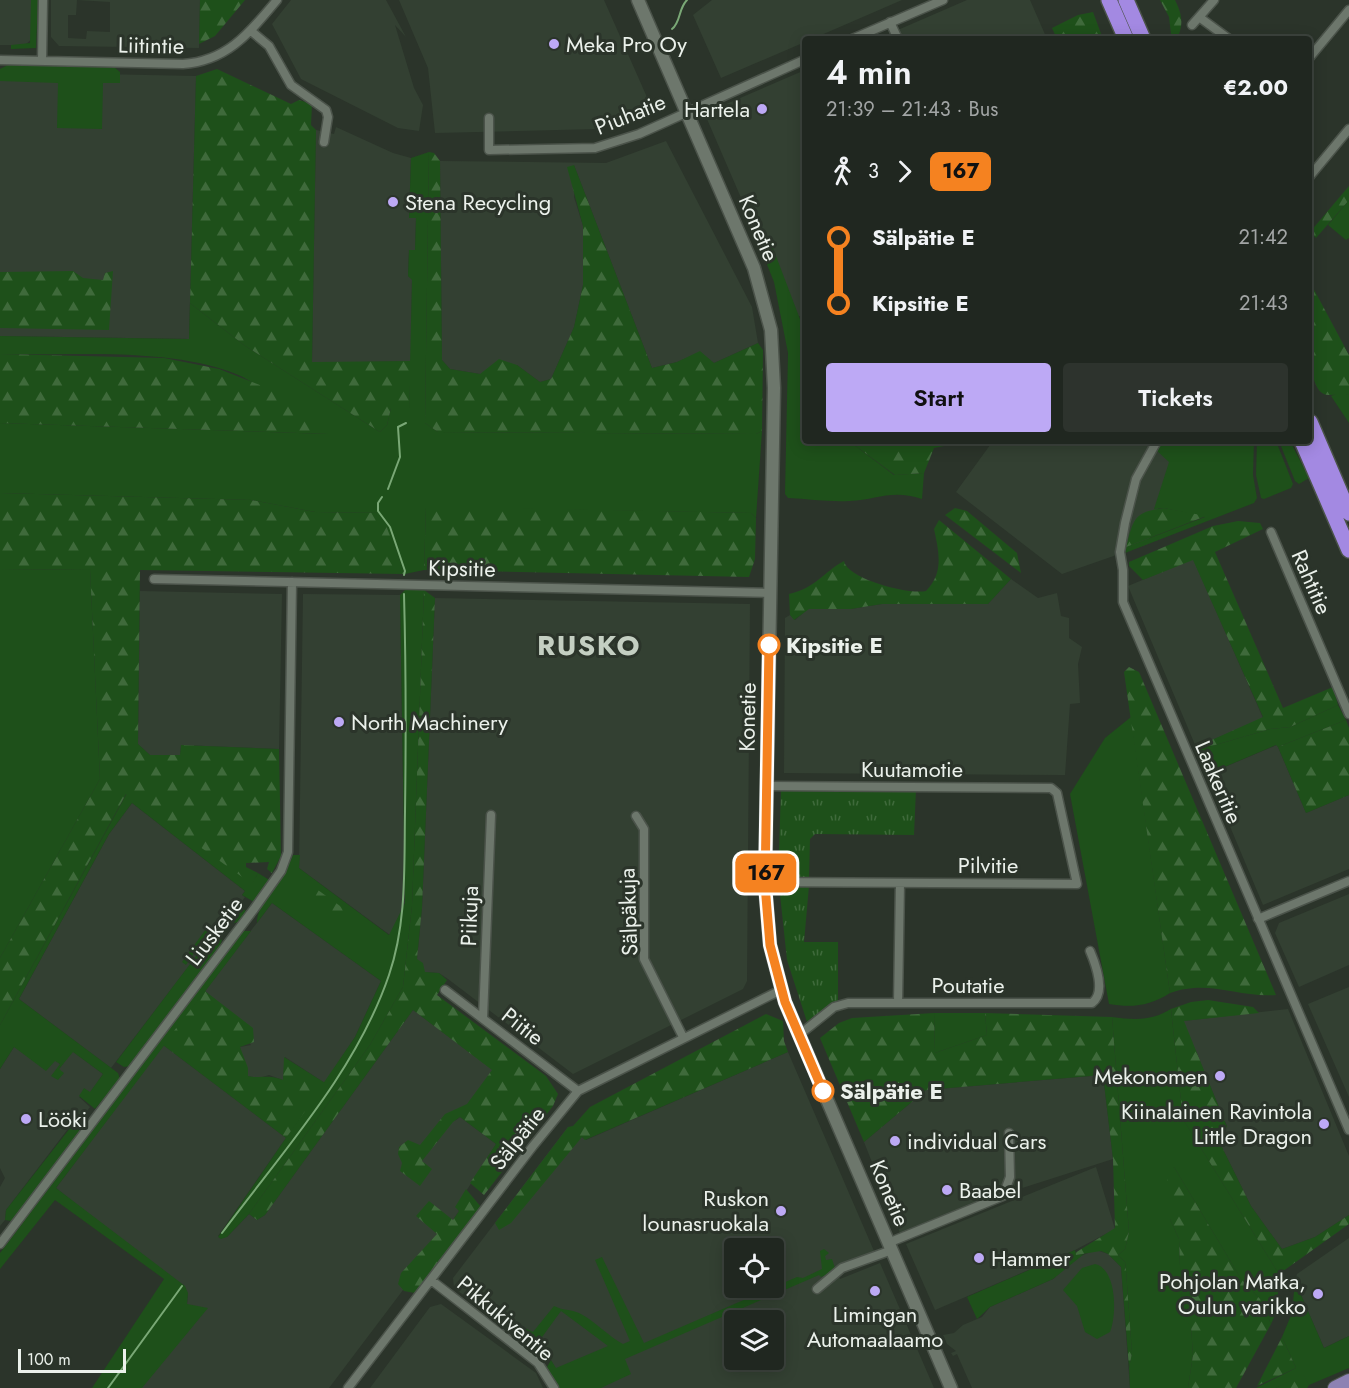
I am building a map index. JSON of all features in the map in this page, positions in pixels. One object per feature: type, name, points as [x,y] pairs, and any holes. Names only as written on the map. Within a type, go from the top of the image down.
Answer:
[{"type":"highway","points":[[1109,0],[1125,36]]},
{"type":"highway","points":[[1126,0],[1142,36]]},
{"type":"highway","points":[[1312,427],[1349,513]]},
{"type":"highway","points":[[1303,444],[1349,550]]},
{"type":"main road","points":[[1335,1388],[1349,1381]]},
{"type":"street","points":[[42,61],[43,0]]},
{"type":"street","name":"Liitintie","points":[[0,60],[196,63],[226,52],[251,31],[277,0]]},
{"type":"street","name":"Konetie","points":[[638,0],[754,268],[771,330],[774,388],[765,882],[770,945],[781,990],[799,1035],[951,1388]]},
{"type":"street","points":[[859,36],[943,0]]},
{"type":"street","points":[[1192,25],[1214,0]]},
{"type":"street","points":[[1312,55],[1349,10]]},
{"type":"street","points":[[1199,18],[1225,36]]},
{"type":"street","points":[[890,22],[897,36]]},
{"type":"street","points":[[251,31],[269,46],[291,85],[326,110],[328,117],[324,142]]},
{"type":"street","name":"Piuhatie","points":[[489,118],[489,150],[595,148],[639,134],[686,110],[802,61]]},
{"type":"street","points":[[1312,174],[1349,129]]},
{"type":"street","name":"Laakeritie","points":[[1154,444],[1136,479],[1125,523],[1120,552],[1123,570],[1123,602],[1349,1130]]},
{"type":"street","name":"Rahtitie","points":[[1271,531],[1349,714]]},
{"type":"street","name":"Kipsitie","points":[[154,579],[770,593]]},
{"type":"street","name":"Liusketie","points":[[0,1244],[254,909],[286,861],[292,582]]},
{"type":"street","name":"Kuutamotie","points":[[767,786],[1047,787],[1056,791],[1077,884]]},
{"type":"street","name":"Piikuja","points":[[483,1018],[491,815]]},
{"type":"street","name":"Sälpäkuja","points":[[636,816],[644,829],[644,959],[683,1037]]},
{"type":"street","points":[[1258,918],[1349,880]]},
{"type":"street","name":"Pilvitie","points":[[765,882],[1077,884]]},
{"type":"street","points":[[898,1003],[900,883]]},
{"type":"street","name":"Poutatie","points":[[799,1035],[838,1005],[1092,1003],[1098,997],[1099,989],[1090,951]]},
{"type":"street","name":"Piitie","points":[[445,990],[578,1091]]},
{"type":"street","name":"Sälpätie","points":[[348,1388],[555,1117],[578,1091],[781,990]]},
{"type":"street","points":[[817,1289],[842,1268],[1003,1196],[1010,1177],[1009,1133]]},
{"type":"street","name":"Pikkukiventie","points":[[430,1280],[538,1363],[554,1388]]},
{"type":"shaded area","points":[[0,0],[34,0],[34,37],[25,45],[0,45]]},
{"type":"shaded area","points":[[51,0],[77,0],[200,0],[199,48],[59,46],[51,37]],"holes":[[[77,0],[110,2],[110,32],[87,31],[86,39],[68,38],[68,15],[76,15]]]},
{"type":"shaded area","points":[[291,0],[386,0],[406,37],[395,25],[414,88],[423,105],[419,131],[398,128],[301,79],[272,24]]},
{"type":"shaded area","points":[[399,0],[604,0],[650,104],[597,129],[435,133],[428,68]]},
{"type":"shaded area","points":[[712,0],[902,0],[819,36],[802,36],[802,43],[721,78],[693,15]]},
{"type":"shaded area","points":[[967,0],[1030,0],[1046,36],[884,36]]},
{"type":"shaded area","points":[[802,71],[802,315],[788,321],[777,281],[707,119],[710,111]]},
{"type":"shaded area","points":[[0,72],[196,76],[189,339],[0,336]]},
{"type":"shaded area","points":[[336,127],[393,153],[411,158],[409,217],[416,218],[415,250],[409,250],[408,276],[412,279],[411,361],[312,363],[316,130],[334,134]]},
{"type":"shaded area","points":[[666,141],[752,307],[758,343],[714,363],[700,352],[677,362],[652,368],[574,165],[574,197],[583,226],[583,285],[574,327],[551,379],[540,382],[517,365],[480,374],[450,369],[442,360],[440,161],[606,163]]},
{"type":"shaded area","points":[[991,444],[1167,444],[1172,459],[1148,544],[1062,574],[956,492]]},
{"type":"shaded area","points":[[1193,559],[1263,718],[1196,747],[1128,586]]},
{"type":"shaded area","points":[[1011,579],[1038,598],[1057,593],[1061,616],[1069,618],[1069,638],[1082,647],[1078,664],[1080,703],[1070,704],[1065,775],[784,773],[785,618],[790,615],[795,620],[808,609],[851,609],[882,604],[988,604]]},
{"type":"shaded area","points":[[140,591],[282,594],[279,749],[181,745],[180,755],[150,755],[138,744]]},
{"type":"shaded area","points":[[303,594],[400,595],[405,903],[390,935],[299,868]]},
{"type":"shaded area","points":[[435,598],[750,604],[747,981],[743,989],[573,1074],[448,979],[439,973],[424,972],[417,959],[422,908]]},
{"type":"shaded area","points":[[1277,745],[1306,813],[1349,795],[1349,869],[1263,905],[1208,774]]},
{"type":"shaded area","points":[[132,803],[245,891],[242,895],[245,897],[237,908],[234,907],[111,1068],[19,999],[109,834]]},
{"type":"shaded area","points":[[1349,894],[1349,965],[1299,987],[1275,933],[1279,923]]},
{"type":"shaded area","points":[[272,903],[381,981],[355,1037],[325,1083],[285,1057],[283,1080],[269,1075],[259,1078],[247,1076],[240,1047],[251,1045],[205,991]]},
{"type":"shaded area","points":[[1349,987],[1349,1097],[1308,1004]]},
{"type":"shaded area","points":[[1288,1009],[1349,1156],[1349,1215],[1315,1237],[1282,1249],[1251,1206],[1215,1133],[1227,1126],[1183,1021]]},
{"type":"shaded area","points":[[413,1010],[493,1070],[455,1121],[460,1117],[496,1144],[456,1207],[459,1211],[400,1294],[329,1388],[134,1388],[187,1304],[188,1293],[56,1188],[163,1045],[286,1138],[218,1236],[227,1237],[249,1214],[257,1220],[265,1215]]},
{"type":"shaded area","points":[[14,1047],[55,1060],[60,1064],[59,1069],[72,1051],[103,1074],[90,1093],[79,1097],[90,1107],[84,1115],[77,1117],[6,1210],[5,1220],[0,1226],[0,1187],[5,1178],[0,1168],[0,1069]]},
{"type":"shaded area","points":[[788,1052],[874,1251],[835,1268],[840,1279],[880,1263],[934,1388],[564,1388],[551,1360],[454,1288],[453,1278],[568,1127],[586,1140]]},
{"type":"shaded area","points":[[1103,1075],[1113,1159],[975,1203],[900,1233],[864,1142],[926,1090]]},
{"type":"shaded area","points":[[1096,1167],[1115,1229],[1075,1250],[935,1310],[906,1244]]},
{"type":"shaded area","points":[[1349,1238],[1349,1336],[1324,1348],[1295,1281],[1297,1274]]},
{"type":"shaded area","points":[[1096,1250],[1108,1254],[1121,1267],[1130,1388],[972,1388],[957,1354],[953,1356],[951,1353],[956,1351],[947,1344],[943,1335],[954,1333],[963,1325],[982,1317],[990,1307],[1053,1279],[1078,1257]]},
{"type":"shaded area","points":[[441,1304],[536,1373],[543,1388],[370,1388],[430,1307]]},
{"type":"green space","points":[[31,0],[38,0],[36,48],[11,49],[11,45],[30,43]]},
{"type":"green space","points":[[200,0],[245,0],[215,36],[199,44]]},
{"type":"green space","points":[[1160,0],[1175,0],[1181,15],[1178,36],[1171,34],[1169,17]]},
{"type":"green space","points":[[1093,12],[1102,36],[1056,36],[1052,28],[1078,15]]},
{"type":"green space","points":[[8,65],[114,67],[120,72],[120,83],[103,83],[102,129],[57,128],[58,83],[0,81],[0,69]]},
{"type":"green space","points":[[217,69],[291,104],[299,100],[312,104],[311,125],[316,130],[312,362],[411,361],[409,409],[391,408],[387,425],[380,432],[244,345],[190,303],[196,76]]},
{"type":"green space","points":[[429,152],[425,423],[438,432],[756,434],[762,431],[756,518],[751,513],[426,507],[424,570],[405,574],[380,513],[315,512],[251,500],[0,493],[0,423],[328,434],[258,386],[236,374],[209,365],[151,356],[0,354],[0,336],[189,339],[190,303],[244,345],[380,432],[387,425],[391,408],[409,408],[412,280],[408,276],[409,250],[415,250],[416,218],[409,218],[411,158]]},
{"type":"green space","points":[[429,152],[434,153],[440,161],[442,360],[450,369],[480,374],[499,359],[517,365],[540,382],[551,379],[574,327],[583,285],[583,226],[567,167],[574,165],[652,368],[677,362],[700,351],[714,363],[758,343],[763,350],[762,431],[756,434],[438,432],[425,423]]},
{"type":"green space","points":[[1349,186],[1349,200],[1316,238],[1312,234],[1312,230]]},
{"type":"green space","points":[[1349,200],[1349,238],[1346,240],[1328,225]]},
{"type":"green space","points":[[764,240],[771,243],[800,319],[802,318],[802,444],[853,444],[894,475],[924,473],[922,499],[893,495],[834,501],[788,498],[785,494],[788,353],[774,282],[758,242]]},
{"type":"green space","points":[[73,271],[83,278],[103,280],[105,273],[113,271],[109,330],[0,328],[0,272]]},
{"type":"green space","points":[[1312,286],[1349,355],[1349,395],[1325,394],[1316,385],[1312,373]]},
{"type":"green space","points":[[0,354],[164,358],[219,369],[278,392],[329,434],[0,423]]},
{"type":"green space","points":[[1341,392],[1349,395],[1349,423],[1331,396]]},
{"type":"green space","points":[[853,444],[945,444],[934,448],[924,473],[895,475]]},
{"type":"green space","points":[[1158,444],[1254,444],[1253,475],[1257,498],[1254,503],[1125,553],[1126,547],[1205,517],[1164,508],[1154,509],[1169,462],[1155,449]]},
{"type":"green space","points":[[1257,444],[1277,444],[1293,484],[1291,488],[1264,499],[1261,498],[1256,475]]},
{"type":"green space","points":[[1280,444],[1292,444],[1309,478],[1299,484],[1295,481]]},
{"type":"green space","points":[[0,493],[251,500],[315,512],[381,513],[405,574],[140,570],[138,744],[150,755],[180,755],[181,745],[279,749],[281,856],[272,873],[267,869],[269,862],[246,863],[246,867],[258,873],[252,884],[126,794],[0,1025],[0,958],[100,779],[90,569],[0,570]]},
{"type":"green space","points":[[426,506],[751,513],[756,518],[755,559],[749,577],[424,570]]},
{"type":"green space","points":[[955,508],[967,511],[1017,553],[1021,573],[945,515]]},
{"type":"green space","points":[[1164,508],[1206,516],[1126,547],[1136,518],[1146,512]]},
{"type":"green space","points":[[939,520],[1011,579],[988,604],[882,604],[851,609],[809,609],[794,620],[790,615],[789,594],[806,588],[844,561],[848,568],[856,574],[880,584],[906,591],[926,591],[938,570],[934,529]]},
{"type":"green space","points":[[1238,521],[1260,523],[1263,529],[1215,552],[1283,708],[1333,687],[1338,705],[1290,727],[1270,729],[1198,750],[1196,747],[1263,717],[1193,560],[1143,580],[1129,566],[1129,562],[1213,526]]},
{"type":"green space","points":[[90,569],[100,779],[0,958],[0,570]]},
{"type":"green space","points":[[406,589],[424,590],[412,906],[403,987],[370,1045],[249,1214],[227,1237],[221,1239],[218,1237],[355,1037],[381,981],[272,903],[257,923],[261,907],[293,855],[300,855],[299,868],[389,935],[405,903],[400,595]]},
{"type":"green space","points":[[424,590],[435,598],[422,908],[417,959],[423,963],[425,972],[439,973],[447,980],[437,995],[546,1076],[558,1094],[553,1106],[484,1195],[470,1183],[496,1144],[460,1117],[453,1122],[422,1161],[432,1169],[420,1186],[400,1171],[402,1163],[398,1154],[399,1147],[408,1140],[420,1145],[445,1114],[467,1104],[492,1070],[413,1010],[265,1215],[257,1220],[249,1214],[370,1045],[403,987],[412,906]]},
{"type":"green space","points":[[1129,667],[1139,672],[1276,995],[1249,994],[1211,988],[1184,989],[1170,993],[1124,672]]},
{"type":"green space","points":[[1338,705],[1346,720],[1278,747],[1276,745],[1208,774],[1196,747],[1198,750],[1270,729],[1290,727]]},
{"type":"green space","points":[[1131,717],[1170,993],[1148,1003],[1125,1006],[1109,1004],[1070,794],[1105,738]]},
{"type":"green space","points":[[1346,720],[1349,728],[1349,795],[1306,813],[1278,747]]},
{"type":"green space","points":[[781,789],[916,789],[914,835],[815,834],[810,839],[809,880],[778,880]]},
{"type":"green space","points":[[127,793],[252,883],[258,873],[271,881],[254,902],[242,895],[245,891],[132,803],[109,834],[19,999],[118,1073],[120,1079],[95,1109],[79,1096],[84,1088],[90,1092],[103,1074],[73,1052],[59,1069],[64,1073],[58,1080],[51,1076],[60,1064],[55,1061],[46,1071],[14,1047],[0,1069],[0,1025]]},
{"type":"green space","points":[[306,884],[311,885],[347,911],[350,916],[345,928],[305,900],[303,893]]},
{"type":"green space","points":[[779,885],[809,886],[804,942],[838,942],[838,1002],[808,1025],[787,960]]},
{"type":"green space","points":[[239,905],[247,912],[238,922],[230,924],[224,920],[234,907],[237,908]]},
{"type":"green space","points":[[211,928],[186,965],[182,962],[206,929]]},
{"type":"green space","points":[[215,931],[222,940],[219,948],[130,1066],[124,1067],[116,1062]]},
{"type":"green space","points":[[243,931],[251,931],[56,1188],[185,1286],[188,1293],[187,1304],[208,1308],[142,1388],[92,1388],[164,1279],[55,1200],[0,1269],[0,1253]]},
{"type":"green space","points":[[205,991],[253,1028],[254,1042],[240,1047],[248,1068],[248,1076],[283,1080],[284,1057],[325,1083],[286,1138],[163,1045]]},
{"type":"green space","points":[[1208,1000],[1253,1007],[1259,1013],[1184,1021],[1227,1127],[1215,1133],[1251,1206],[1282,1249],[1315,1237],[1349,1215],[1349,1224],[1279,1274],[1183,1119],[1171,1009],[1191,1002]]},
{"type":"green space","points":[[1171,1009],[1183,1119],[1279,1274],[1277,1311],[1271,1324],[1260,1299],[1241,1279],[1174,1167],[1170,1219],[1179,1239],[1182,1318],[1191,1325],[1193,1355],[1188,1388],[1130,1388],[1129,1368],[1132,1353],[1126,1271],[1125,1262],[1118,1255],[1125,1249],[1129,1232],[1112,1017],[1143,1019],[1157,1016]]},
{"type":"green space","points":[[934,1013],[985,1013],[987,1035],[935,1053]]},
{"type":"green space","points":[[934,1013],[935,1053],[987,1035],[985,1013],[1112,1017],[1129,1232],[1125,1249],[1118,1255],[1125,1262],[1126,1271],[1132,1353],[1129,1368],[1121,1267],[1108,1254],[1101,1251],[1076,1255],[1075,1253],[1115,1228],[1113,1159],[1103,1075],[926,1090],[864,1142],[820,1038],[839,1023],[852,1018]]},
{"type":"green space","points":[[766,1014],[783,1021],[784,1041],[788,1052],[585,1140],[582,1137],[511,1223],[499,1230],[495,1223],[568,1127],[573,1126],[590,1107]]},
{"type":"green space","points":[[81,1114],[88,1122],[12,1221],[5,1220],[6,1210]]},
{"type":"green space","points":[[1174,1167],[1241,1279],[1260,1299],[1271,1324],[1236,1388],[1188,1388],[1193,1355],[1191,1326],[1182,1318],[1179,1239],[1170,1219],[1167,1178]]},
{"type":"green space","points":[[466,1189],[481,1207],[415,1293],[404,1291],[398,1284],[401,1273],[437,1234],[416,1216],[429,1201],[453,1220],[459,1211],[455,1207]]},
{"type":"green space","points":[[824,1249],[829,1253],[825,1256],[826,1260],[832,1259],[836,1271],[821,1277],[819,1275],[784,1290],[784,1283],[797,1277],[803,1278],[822,1269],[820,1251]]},
{"type":"green space","points":[[1075,1250],[1076,1255],[1084,1254],[1053,1279],[990,1307],[977,1319],[967,1297]]},
{"type":"green space","points":[[602,1257],[644,1343],[748,1298],[766,1298],[738,1310],[724,1310],[724,1316],[625,1359],[631,1374],[601,1388],[558,1388],[547,1367],[551,1360],[556,1368],[608,1346],[561,1311],[537,1344],[546,1350],[544,1358],[540,1359],[514,1339],[523,1327],[533,1332],[554,1306],[581,1314],[623,1344],[630,1341],[595,1260]]},
{"type":"green space","points":[[1095,1264],[1108,1274],[1114,1304],[1110,1332],[1097,1339],[1085,1332],[1077,1306],[1063,1290],[1082,1268]]},
{"type":"green space","points":[[1295,1281],[1324,1348],[1349,1336],[1349,1368],[1309,1385],[1303,1375],[1276,1388],[1256,1388],[1296,1368],[1282,1337],[1292,1313]]},
{"type":"green space","points":[[1282,1337],[1296,1368],[1257,1386]]},
{"type":"green space","points":[[1303,1374],[1309,1385],[1307,1388],[1276,1388]]},
{"type":"waterway","points":[[672,29],[687,0]]},
{"type":"waterway","points":[[388,489],[400,457],[398,427],[406,423]]},
{"type":"waterway","points":[[382,497],[378,503],[378,511],[390,527],[405,571],[404,575]]},
{"type":"waterway","points":[[222,1233],[293,1141],[337,1078],[375,1011],[395,955],[402,915],[404,874],[406,731],[404,594]]},
{"type":"waterway","points":[[108,1388],[182,1286]]},
{"type":"bus line","name":"167","points":[[769,645],[765,885],[770,945],[785,1002],[823,1091]]},
{"type":"place","name":"Meka Pro Oy","points":[[554,44]]},
{"type":"place","name":"Hartela","points":[[762,109]]},
{"type":"place","name":"Stena Recycling","points":[[393,202]]},
{"type":"place","name":"Kipsitie E","points":[[769,645]]},
{"type":"place","name":"North Machinery","points":[[339,722]]},
{"type":"place","name":"Mekonomen","points":[[1220,1076]]},
{"type":"place","name":"Sälpätie E","points":[[823,1091]]},
{"type":"place","name":"Lööki","points":[[26,1119]]},
{"type":"place","name":"Kiinalainen Ravintola Little Dragon","points":[[1324,1124]]},
{"type":"place","name":"individual Cars","points":[[895,1141]]},
{"type":"place","name":"Baabel","points":[[947,1190]]},
{"type":"place","name":"Ruskon lounasruokala","points":[[781,1211]]},
{"type":"place","name":"Hammer","points":[[979,1258]]},
{"type":"place","name":"Limingan Automaalaamo","points":[[875,1291]]},
{"type":"place","name":"Pohjolan Matka, Oulun varikko","points":[[1318,1294]]},
{"type":"district","name":"RUSKO","points":[[589,645]]}]
